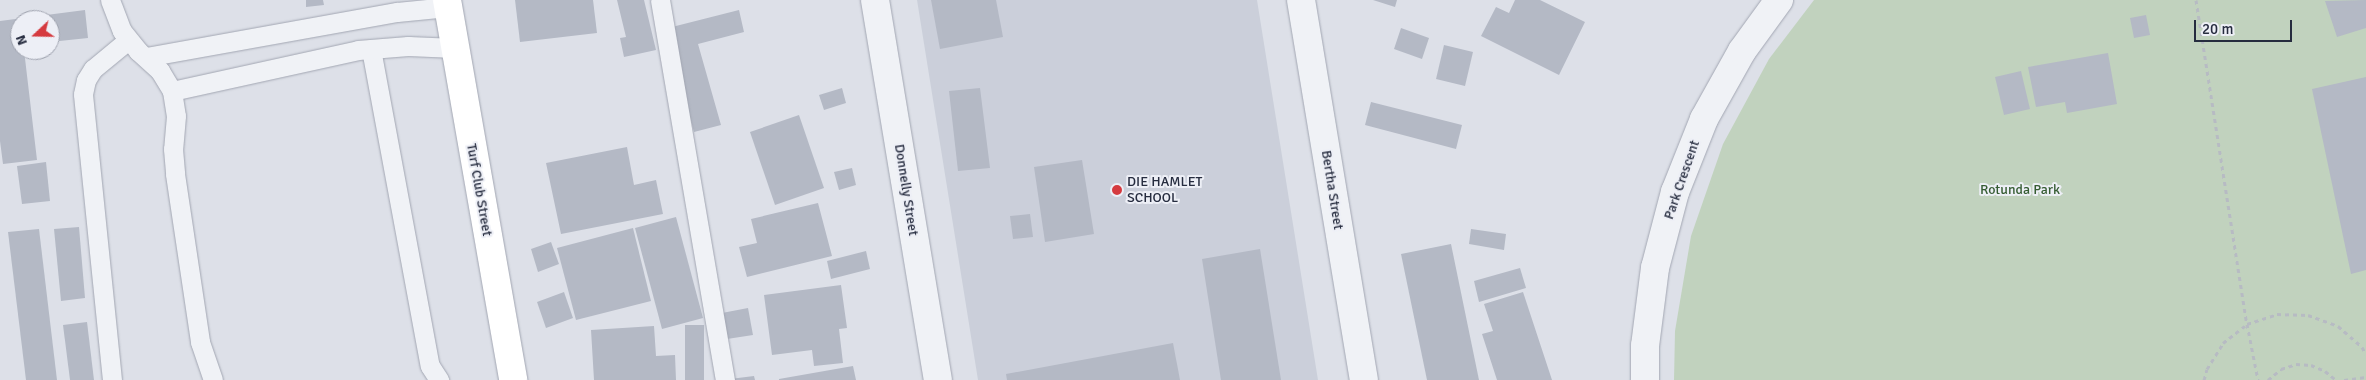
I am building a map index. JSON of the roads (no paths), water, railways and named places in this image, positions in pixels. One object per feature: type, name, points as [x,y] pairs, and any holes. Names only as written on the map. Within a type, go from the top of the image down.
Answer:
[{"type":"main road","name":"Turf Club Street","points":[[447,4],[513,380]]},
{"type":"street","name":"Donnelly Street","points":[[875,0],[938,380]]},
{"type":"street","name":"Bertha Street","points":[[1301,0],[1364,380]]},
{"type":"street","name":"Park Crescent","points":[[1645,380],[1645,346],[1655,268],[1675,192],[1704,119],[1742,51],[1779,0]]},
{"type":"lane","points":[[110,0],[117,22],[128,40],[160,71],[172,91],[176,116],[173,149],[176,184],[200,342],[213,380]]},
{"type":"lane","points":[[368,18],[387,0]]},
{"type":"lane","points":[[660,0],[725,380]]},
{"type":"lane","points":[[146,57],[447,4]]},
{"type":"lane","points":[[112,380],[83,94],[86,80],[93,69],[128,40]]},
{"type":"lane","points":[[172,91],[358,50],[408,46],[455,48]]},
{"type":"lane","points":[[371,49],[430,366],[438,380]]},
{"type":"place","name":"DIE HAMLET SCHOOL","points":[[1117,190]]},
{"type":"park label","name":"Rotunda Park","points":[[2020,190]]}]
